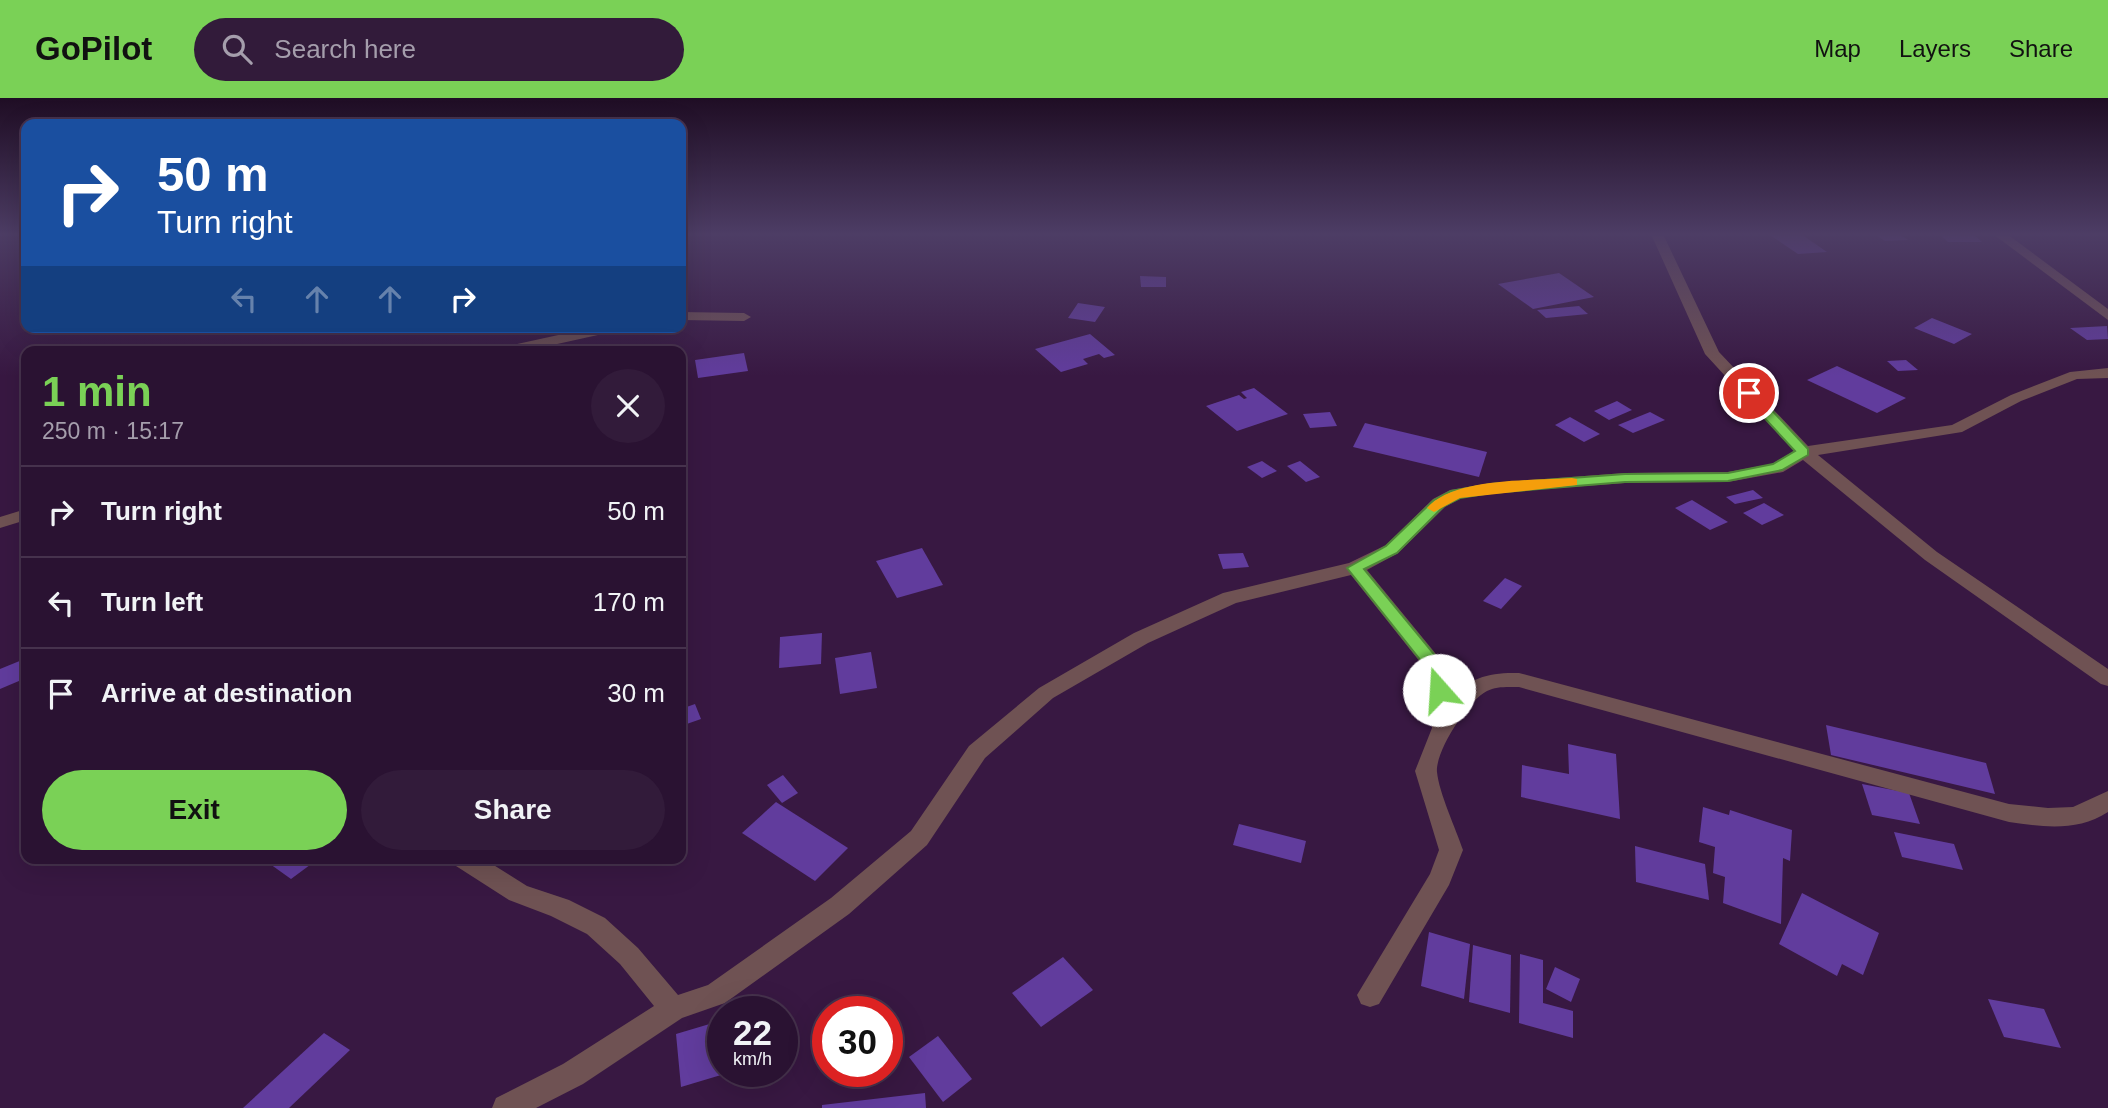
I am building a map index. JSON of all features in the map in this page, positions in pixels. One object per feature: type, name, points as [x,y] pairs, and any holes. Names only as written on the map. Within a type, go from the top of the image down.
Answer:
[{"type":"street","points":[[1679,281],[1712,354],[1804,452],[1931,556],[2108,679]]},
{"type":"street","points":[[2062,281],[2108,316]]},
{"type":"street","points":[[686,316],[744,317]]},
{"type":"street","points":[[527,346],[588,333]]},
{"type":"street","points":[[506,1108],[573,1074],[673,1009],[716,994],[840,906],[919,838],[977,751],[1046,693],[1141,638],[1230,598],[1355,568],[1392,549],[1439,503],[1456,494],[1491,488],[1625,478],[1728,477],[1777,467],[1804,452],[1956,429],[2016,398],[2076,375],[2108,373]]},
{"type":"street","points":[[0,523],[21,516]]},
{"type":"street","points":[[1355,568],[1437,670],[1443,731]]},
{"type":"street","points":[[1370,995],[1440,878],[1451,850],[1426,771],[1427,758],[1460,701],[1474,688],[1488,682],[1520,680],[1791,756],[2009,813],[2066,818],[2096,811],[2108,800]]},
{"type":"street","points":[[472,864],[518,893],[560,908],[596,926],[629,956],[673,1009]]},
{"type":"building","points":[[1140,281],[1166,281],[1166,287],[1141,287]]},
{"type":"building","points":[[1514,281],[1571,281],[1594,297],[1533,309],[1498,284]]},
{"type":"building","points":[[1078,303],[1105,307],[1095,322],[1068,318]]},
{"type":"building","points":[[1579,306],[1588,314],[1546,318],[1537,310]]},
{"type":"building","points":[[1932,318],[1972,334],[1954,344],[1914,328]]},
{"type":"building","points":[[2107,326],[2108,339],[2087,340],[2070,328]]},
{"type":"building","points":[[1090,334],[1115,355],[1104,358],[1099,354],[1083,359],[1088,364],[1061,372],[1035,349]]},
{"type":"building","points":[[744,353],[748,371],[698,378],[695,360]]},
{"type":"building","points":[[1906,360],[1918,370],[1898,371],[1887,361]]},
{"type":"building","points":[[1837,366],[1906,398],[1877,413],[1807,380]]},
{"type":"building","points":[[1254,388],[1288,414],[1237,431],[1206,406],[1239,395],[1247,398],[1241,392]]},
{"type":"building","points":[[1617,401],[1632,410],[1609,420],[1594,411]]},
{"type":"building","points":[[1330,412],[1337,426],[1310,428],[1303,414]]},
{"type":"building","points":[[1650,412],[1665,420],[1633,433],[1618,425]]},
{"type":"building","points":[[1570,417],[1600,434],[1584,442],[1555,425]]},
{"type":"building","points":[[1365,423],[1487,452],[1479,477],[1353,447]]},
{"type":"building","points":[[1262,461],[1277,471],[1262,478],[1247,467]]},
{"type":"building","points":[[1300,461],[1320,477],[1306,482],[1287,466]]},
{"type":"building","points":[[1753,490],[1763,498],[1735,504],[1726,497]]},
{"type":"building","points":[[1692,500],[1728,522],[1710,530],[1675,508]]},
{"type":"building","points":[[1764,503],[1784,515],[1762,525],[1743,513]]},
{"type":"building","points":[[922,548],[943,585],[897,598],[876,561]]},
{"type":"building","points":[[1243,553],[1249,567],[1223,569],[1218,554]]},
{"type":"building","points":[[1505,578],[1522,586],[1501,609],[1483,601]]},
{"type":"building","points":[[822,633],[821,664],[779,668],[780,637]]},
{"type":"building","points":[[871,652],[877,688],[840,694],[835,658]]},
{"type":"building","points":[[21,660],[21,680],[0,689],[0,669]]},
{"type":"building","points":[[695,704],[701,719],[686,724],[686,707]]},
{"type":"building","points":[[1826,725],[1986,763],[1995,794],[1831,755]]},
{"type":"building","points":[[1568,744],[1616,754],[1620,819],[1521,797],[1522,765],[1569,774]]},
{"type":"building","points":[[783,775],[798,793],[782,803],[767,785]]},
{"type":"building","points":[[1862,784],[1909,793],[1920,824],[1872,815]]},
{"type":"building","points":[[776,802],[848,848],[815,881],[742,833]]},
{"type":"building","points":[[1703,807],[1729,815],[1730,810],[1792,830],[1790,861],[1783,858],[1781,924],[1723,903],[1725,877],[1713,873],[1715,847],[1699,842]]},
{"type":"building","points":[[1239,824],[1306,841],[1301,863],[1233,845]]},
{"type":"building","points":[[1894,832],[1954,844],[1963,870],[1902,857]]},
{"type":"building","points":[[1635,846],[1705,864],[1709,900],[1636,882]]},
{"type":"building","points":[[270,864],[311,864],[291,879]]},
{"type":"building","points":[[1802,893],[1879,933],[1863,975],[1842,964],[1837,976],[1779,944]]},
{"type":"building","points":[[1429,932],[1470,944],[1464,999],[1421,986]]},
{"type":"building","points":[[1473,945],[1511,955],[1510,1013],[1469,1002]]},
{"type":"building","points":[[1520,954],[1543,960],[1543,1003],[1573,1011],[1573,1038],[1519,1023]]},
{"type":"building","points":[[1063,957],[1093,990],[1041,1027],[1012,993]]},
{"type":"building","points":[[1555,967],[1580,979],[1571,1002],[1546,989]]},
{"type":"building","points":[[1988,999],[2044,1009],[2061,1048],[2004,1037]]},
{"type":"building","points":[[707,1025],[707,1079],[681,1087],[676,1034]]},
{"type":"building","points":[[324,1033],[350,1050],[289,1108],[243,1108]]},
{"type":"building","points":[[938,1036],[972,1079],[943,1102],[909,1057]]},
{"type":"building","points":[[925,1093],[926,1108],[822,1108],[822,1105]]},
{"type":"slow traffic","points":[[1434,508],[1456,494],[1491,488],[1572,482]]},
{"type":"route","points":[[1439,690],[1437,670],[1355,568],[1392,549],[1439,503],[1456,494],[1491,488],[1625,478],[1728,477],[1777,467],[1804,452],[1749,393]]}]
